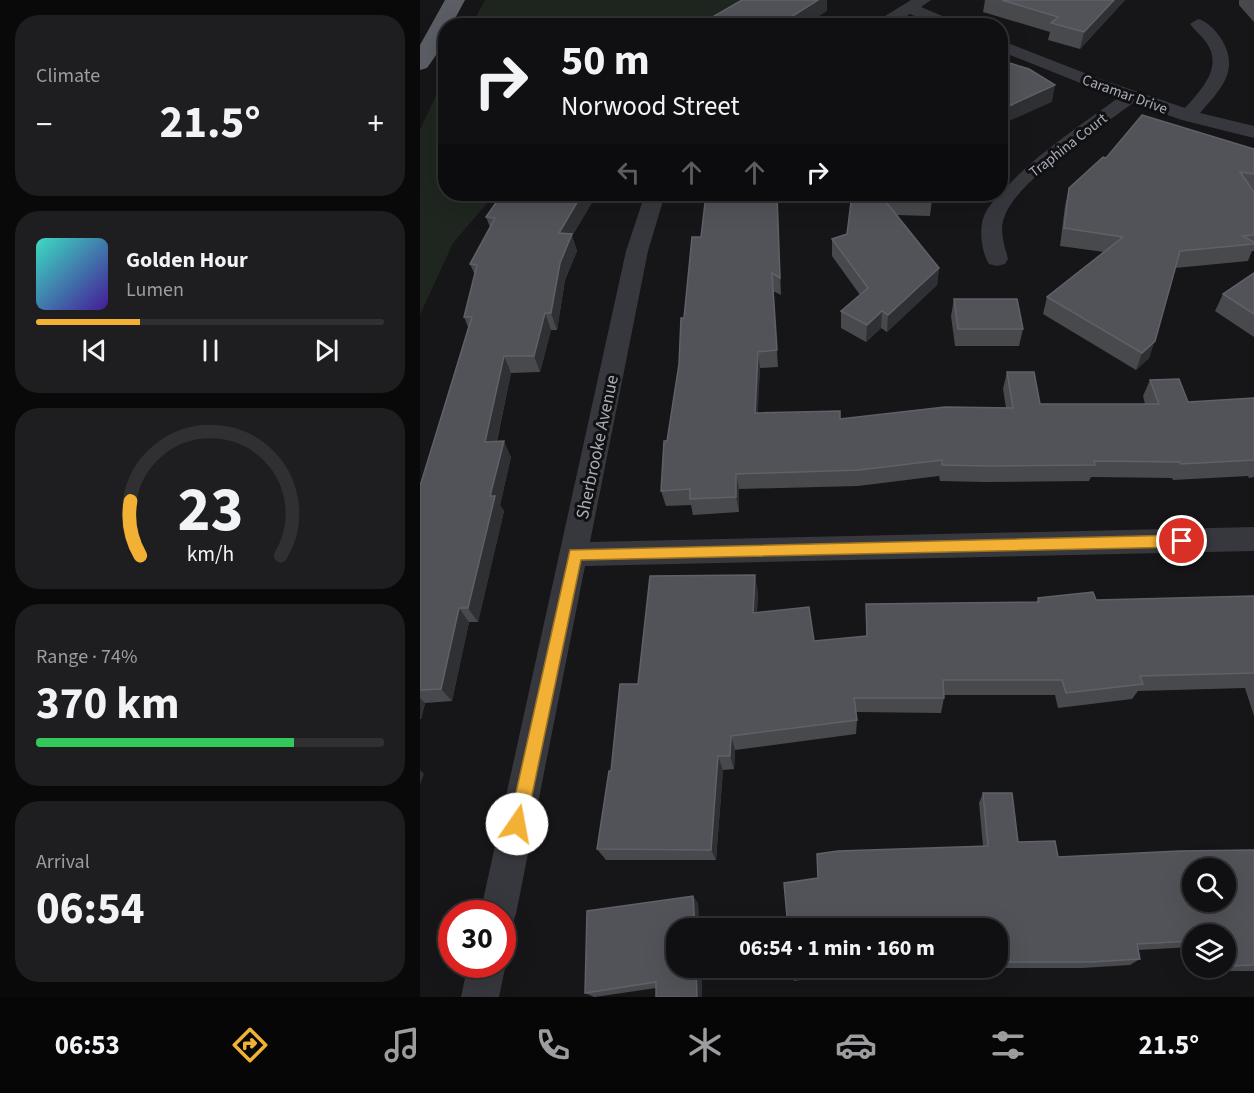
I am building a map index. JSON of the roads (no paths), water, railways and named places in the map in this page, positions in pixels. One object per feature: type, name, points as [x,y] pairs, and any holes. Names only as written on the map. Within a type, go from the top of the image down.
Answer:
[{"type":"highway","points":[[445,18],[455,0]]},
{"type":"highway","points":[[420,64],[438,31]]},
{"type":"street","points":[[891,18],[916,4],[939,18]]},
{"type":"street","points":[[1188,117],[1212,87],[1222,64],[1222,56],[1216,40],[1198,24]]},
{"type":"street","name":"Caramar Drive","points":[[1008,48],[1129,98],[1188,117],[1254,132]]},
{"type":"street","name":"Traphina Court","points":[[1008,194],[1028,175],[1129,98]]},
{"type":"street","name":"Sherbrooke Avenue","points":[[501,900],[637,251],[653,201]]},
{"type":"street","name":"Traphina Court","points":[[997,259],[992,231],[993,218],[1000,201]]},
{"type":"street","points":[[575,554],[1254,539]]},
{"type":"street","points":[[480,997],[484,978]]}]
